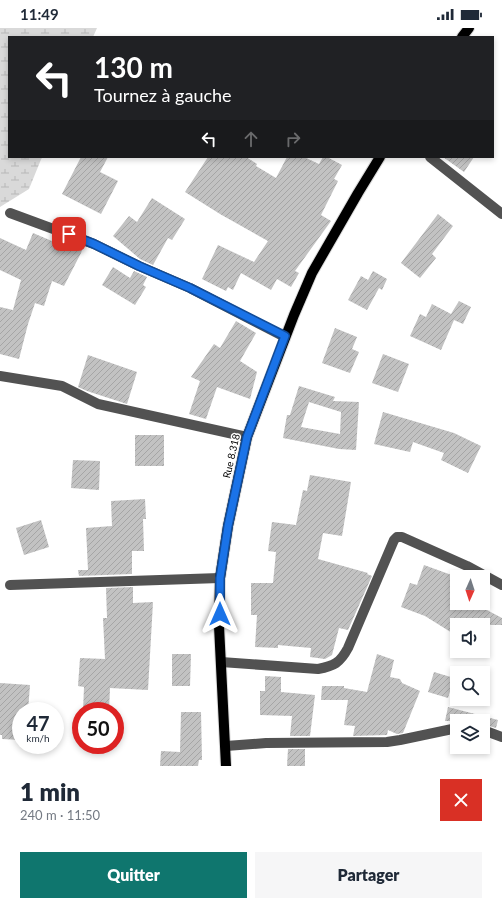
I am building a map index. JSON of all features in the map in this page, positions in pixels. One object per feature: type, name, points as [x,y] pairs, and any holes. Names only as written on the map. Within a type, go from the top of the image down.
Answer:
[{"type":"main road","points":[[463,36],[469,28]]},
{"type":"main road","name":"Rue 8.318","points":[[226,766],[221,662],[220,578],[228,526],[247,437],[285,336],[312,273],[379,158]]},
{"type":"street","points":[[431,158],[502,214]]},
{"type":"street","points":[[10,213],[94,244],[139,266],[190,288],[285,336]]},
{"type":"street","points":[[0,376],[62,386],[98,404],[247,437]]},
{"type":"street","points":[[221,662],[318,669],[336,664],[344,656],[348,648],[397,536],[402,536],[502,584]]},
{"type":"street","points":[[10,585],[220,578]]},
{"type":"street","points":[[226,746],[266,743],[387,742],[450,729]]},
{"type":"street","points":[[490,733],[502,737]]},
{"type":"green space","points":[[0,28],[97,28],[93,36],[8,36],[8,158],[42,158],[29,189],[0,207]]},
{"type":"building","points":[[80,158],[107,158],[100,172],[118,181],[101,214],[62,194]]},
{"type":"building","points":[[207,158],[248,158],[257,164],[256,166],[276,178],[286,158],[306,158],[319,164],[322,158],[329,158],[342,165],[334,179],[338,181],[321,215],[331,221],[295,271],[299,273],[291,287],[277,279],[271,290],[241,273],[233,290],[228,287],[226,291],[202,279],[218,245],[254,262],[268,241],[185,192]]},
{"type":"building","points":[[444,158],[473,158],[464,172]]},
{"type":"building","points":[[152,198],[185,219],[172,240],[168,238],[153,265],[140,259],[113,236],[129,216],[137,222]]},
{"type":"building","points":[[438,214],[453,226],[432,254],[436,258],[420,278],[401,263]]},
{"type":"building","points":[[33,233],[59,244],[61,239],[83,247],[64,286],[52,281],[44,306],[35,303],[19,359],[0,354],[0,307],[13,310],[21,280],[0,270],[0,238],[26,250]]},
{"type":"building","points":[[113,267],[130,278],[134,271],[147,277],[143,285],[146,287],[135,305],[102,285]]},
{"type":"building","points":[[373,271],[387,279],[382,290],[379,288],[367,310],[348,300],[361,276],[368,280]]},
{"type":"building","points":[[459,301],[471,307],[463,324],[454,320],[441,350],[410,336],[420,314],[426,317],[432,304],[451,314]]},
{"type":"building","points":[[236,321],[256,333],[240,361],[257,372],[250,399],[217,387],[206,419],[189,414],[200,381],[191,377],[214,344],[220,348]]},
{"type":"building","points":[[335,328],[357,337],[352,349],[359,352],[350,373],[322,363]]},
{"type":"building","points":[[383,354],[409,364],[398,392],[372,383]]},
{"type":"building","points":[[88,355],[137,372],[127,404],[78,387]]},
{"type":"building","points":[[299,386],[335,397],[333,401],[359,402],[356,450],[339,449],[283,438],[287,415],[290,415]],"holes":[[[309,402],[341,412],[340,434],[301,427]]]},
{"type":"building","points":[[383,412],[454,433],[481,446],[468,473],[441,460],[444,453],[413,442],[410,452],[374,444]]},
{"type":"building","points":[[135,435],[164,435],[164,466],[135,466]]},
{"type":"building","points":[[73,460],[100,461],[99,490],[71,488]]},
{"type":"building","points":[[310,475],[351,482],[342,536],[323,533],[318,559],[368,573],[367,574],[372,576],[348,630],[339,628],[332,655],[325,659],[310,657],[311,648],[278,645],[278,648],[255,647],[257,615],[251,615],[251,583],[273,583],[276,552],[268,551],[272,522],[296,525],[303,490],[307,491]]},
{"type":"building","points":[[145,499],[146,519],[143,519],[144,551],[132,551],[132,574],[79,576],[78,570],[88,570],[86,528],[112,526],[111,501]]},
{"type":"building","points":[[41,520],[49,547],[24,555],[16,528]]},
{"type":"building","points":[[424,565],[450,574],[450,610],[487,610],[502,618],[502,625],[490,625],[490,618],[450,618],[450,632],[425,616],[401,607],[410,583],[417,585]]},
{"type":"building","points":[[133,587],[133,603],[153,602],[148,690],[110,688],[109,702],[83,702],[84,687],[78,686],[80,658],[105,659],[103,618],[107,618],[106,588]]},
{"type":"building","points":[[172,654],[191,654],[190,686],[172,686]]},
{"type":"building","points":[[377,654],[394,660],[390,677],[400,679],[402,683],[420,691],[403,733],[397,734],[388,730],[387,735],[353,736],[355,726],[344,725],[348,700],[321,700],[322,686],[344,686],[344,688],[367,692]]},
{"type":"building","points":[[434,672],[450,677],[450,691],[448,698],[428,692]]},
{"type":"building","points":[[265,676],[281,677],[281,692],[315,695],[310,736],[290,736],[292,716],[260,715],[260,691],[265,691]]},
{"type":"building","points":[[0,683],[30,685],[29,702],[12,702],[12,740],[2,739],[2,735],[0,735]]},
{"type":"building","points":[[448,707],[475,714],[450,714],[450,721],[445,721]]},
{"type":"building","points":[[181,712],[201,712],[202,760],[199,760],[198,766],[160,766],[161,751],[180,752]]},
{"type":"building","points":[[490,718],[498,720],[496,728],[490,726]]},
{"type":"building","points":[[288,749],[305,749],[305,766],[287,766]]},
{"type":"route","points":[[69,234],[190,288],[285,336],[247,437],[228,526],[220,578],[220,614]]}]
